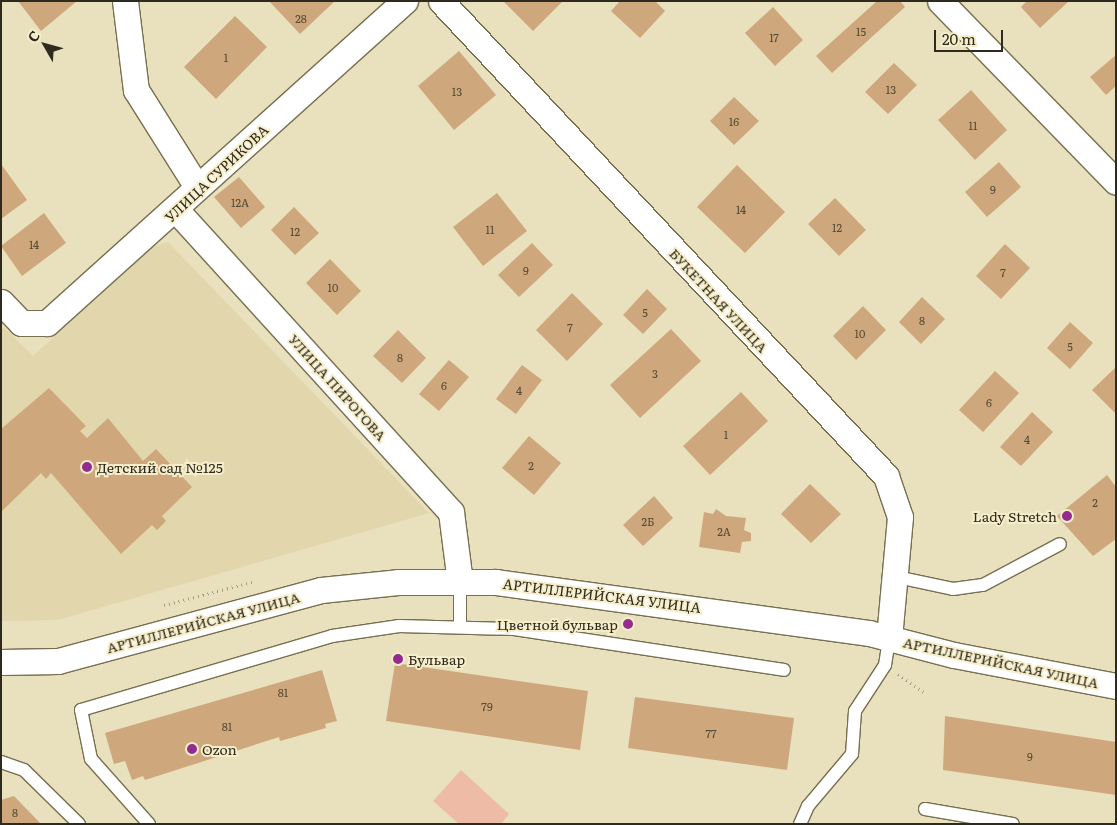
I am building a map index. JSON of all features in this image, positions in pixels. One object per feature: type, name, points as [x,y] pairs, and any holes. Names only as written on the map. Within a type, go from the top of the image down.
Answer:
[{"type":"street","points":[[124,1],[136,90],[197,187]]},
{"type":"street","name":"УЛИЦА СУРИКОВА","points":[[1,302],[21,323],[47,323],[177,211],[197,187],[405,1]]},
{"type":"street","name":"БУКЕТНАЯ УЛИЦА","points":[[441,1],[886,476],[900,517],[897,577],[889,639]]},
{"type":"street","points":[[940,1],[1116,182]]},
{"type":"street","name":"УЛИЦА ПИРОГОВА","points":[[177,211],[451,512],[460,582]]},
{"type":"street","name":"АРТИЛЛЕРИЙСКАЯ УЛИЦА","points":[[1,662],[58,661],[321,590],[398,582],[460,582],[582,591],[889,639],[1116,686]]},
{"type":"lane","points":[[897,577],[953,590],[984,585],[1060,544]]},
{"type":"lane","points":[[460,582],[460,627]]},
{"type":"lane","points":[[149,824],[91,759],[80,710],[332,636],[399,626],[514,629],[784,670]]},
{"type":"lane","points":[[800,824],[808,806],[852,754],[855,711],[885,666],[889,639]]},
{"type":"lane","points":[[1,762],[24,770],[80,824]]},
{"type":"lane","points":[[925,809],[1013,824]]},
{"type":"shaded area","points":[[168,242],[429,513],[58,620],[1,621],[1,330],[4,327],[33,356],[152,247]]},
{"type":"shaded area","points":[[461,770],[509,814],[501,824],[459,824],[433,801]]},
{"type":"building","points":[[18,1],[77,1],[41,31]]},
{"type":"building","points":[[269,1],[335,1],[300,34]]},
{"type":"building","points":[[503,1],[563,1],[533,31]]},
{"type":"building","points":[[620,1],[655,1],[665,11],[640,38],[611,11]]},
{"type":"building","points":[[877,1],[900,1],[905,7],[832,73],[816,56]]},
{"type":"building","points":[[1027,1],[1069,1],[1040,28],[1021,7]]},
{"type":"building","points":[[773,7],[803,40],[775,66],[745,33]]},
{"type":"building","points":[[235,16],[267,47],[216,99],[184,67]]},
{"type":"building","points":[[459,51],[496,95],[454,130],[418,86]]},
{"type":"building","points":[[1116,55],[1116,86],[1106,95],[1090,77]]},
{"type":"building","points":[[894,63],[917,85],[888,114],[865,92]]},
{"type":"building","points":[[971,90],[1007,130],[975,160],[938,120]]},
{"type":"building","points":[[734,97],[759,121],[734,145],[710,121]]},
{"type":"building","points":[[999,162],[1021,187],[987,217],[965,192]]},
{"type":"building","points":[[1,164],[27,200],[1,219]]},
{"type":"building","points":[[737,165],[785,212],[745,253],[697,207]]},
{"type":"building","points":[[239,177],[265,207],[241,228],[214,197]]},
{"type":"building","points":[[497,193],[527,231],[483,266],[453,227]]},
{"type":"building","points":[[835,198],[866,230],[839,256],[808,224]]},
{"type":"building","points":[[294,207],[319,233],[295,255],[271,230]]},
{"type":"building","points":[[44,213],[66,243],[22,276],[1,246]]},
{"type":"building","points":[[532,243],[553,265],[519,297],[498,275]]},
{"type":"building","points":[[1005,244],[1030,268],[1001,299],[976,276]]},
{"type":"building","points":[[330,259],[361,291],[337,315],[306,283]]},
{"type":"building","points":[[647,289],[667,309],[643,334],[623,315]]},
{"type":"building","points":[[572,293],[603,324],[567,361],[536,330]]},
{"type":"building","points":[[922,297],[945,319],[921,344],[899,322]]},
{"type":"building","points":[[863,306],[886,330],[856,360],[833,336]]},
{"type":"building","points":[[1070,322],[1093,343],[1070,369],[1047,348]]},
{"type":"building","points":[[671,329],[701,361],[640,418],[610,385]]},
{"type":"building","points":[[398,330],[426,358],[402,383],[373,356]]},
{"type":"building","points":[[449,360],[469,377],[439,411],[419,394]]},
{"type":"building","points":[[522,365],[542,380],[516,414],[496,399]]},
{"type":"building","points":[[1116,367],[1116,414],[1092,390]]},
{"type":"building","points":[[995,371],[1019,393],[983,432],[959,410]]},
{"type":"building","name":"Детский сад №125","points":[[49,388],[86,426],[80,431],[87,438],[108,418],[143,461],[156,449],[192,487],[162,516],[166,521],[157,530],[152,525],[121,554],[51,473],[46,479],[41,473],[1,512],[1,429]]},
{"type":"building","points":[[741,392],[768,421],[710,475],[683,446]]},
{"type":"building","points":[[1032,412],[1053,432],[1021,466],[1000,447]]},
{"type":"building","points":[[529,436],[561,463],[534,495],[502,468]]},
{"type":"building","points":[[1107,475],[1116,487],[1116,539],[1093,556],[1057,516]]},
{"type":"building","points":[[810,484],[841,514],[811,543],[781,514]]},
{"type":"building","points":[[654,496],[673,518],[643,546],[623,525]]},
{"type":"building","points":[[716,509],[726,516],[746,518],[744,530],[751,533],[751,541],[742,542],[740,553],[699,547],[704,512],[713,514]]},
{"type":"building","points":[[395,663],[588,691],[580,750],[386,721]]},
{"type":"building","points":[[322,670],[337,721],[325,724],[326,728],[280,741],[279,737],[145,780],[143,776],[132,780],[125,761],[114,764],[105,733]]},
{"type":"building","points":[[635,697],[794,718],[787,770],[628,748]]},
{"type":"building","points":[[945,716],[1116,742],[1116,795],[943,770]]},
{"type":"building","points":[[14,796],[41,824],[1,824],[1,800]]},
{"type":"place","name":"Детский сад №125","points":[[87,467]]},
{"type":"place","name":"Lady Stretch","points":[[1067,516]]},
{"type":"place","name":"Цветной бульвар","points":[[628,624]]},
{"type":"place","name":"Бульвар","points":[[398,659]]},
{"type":"place","name":"Ozon","points":[[192,749]]}]
